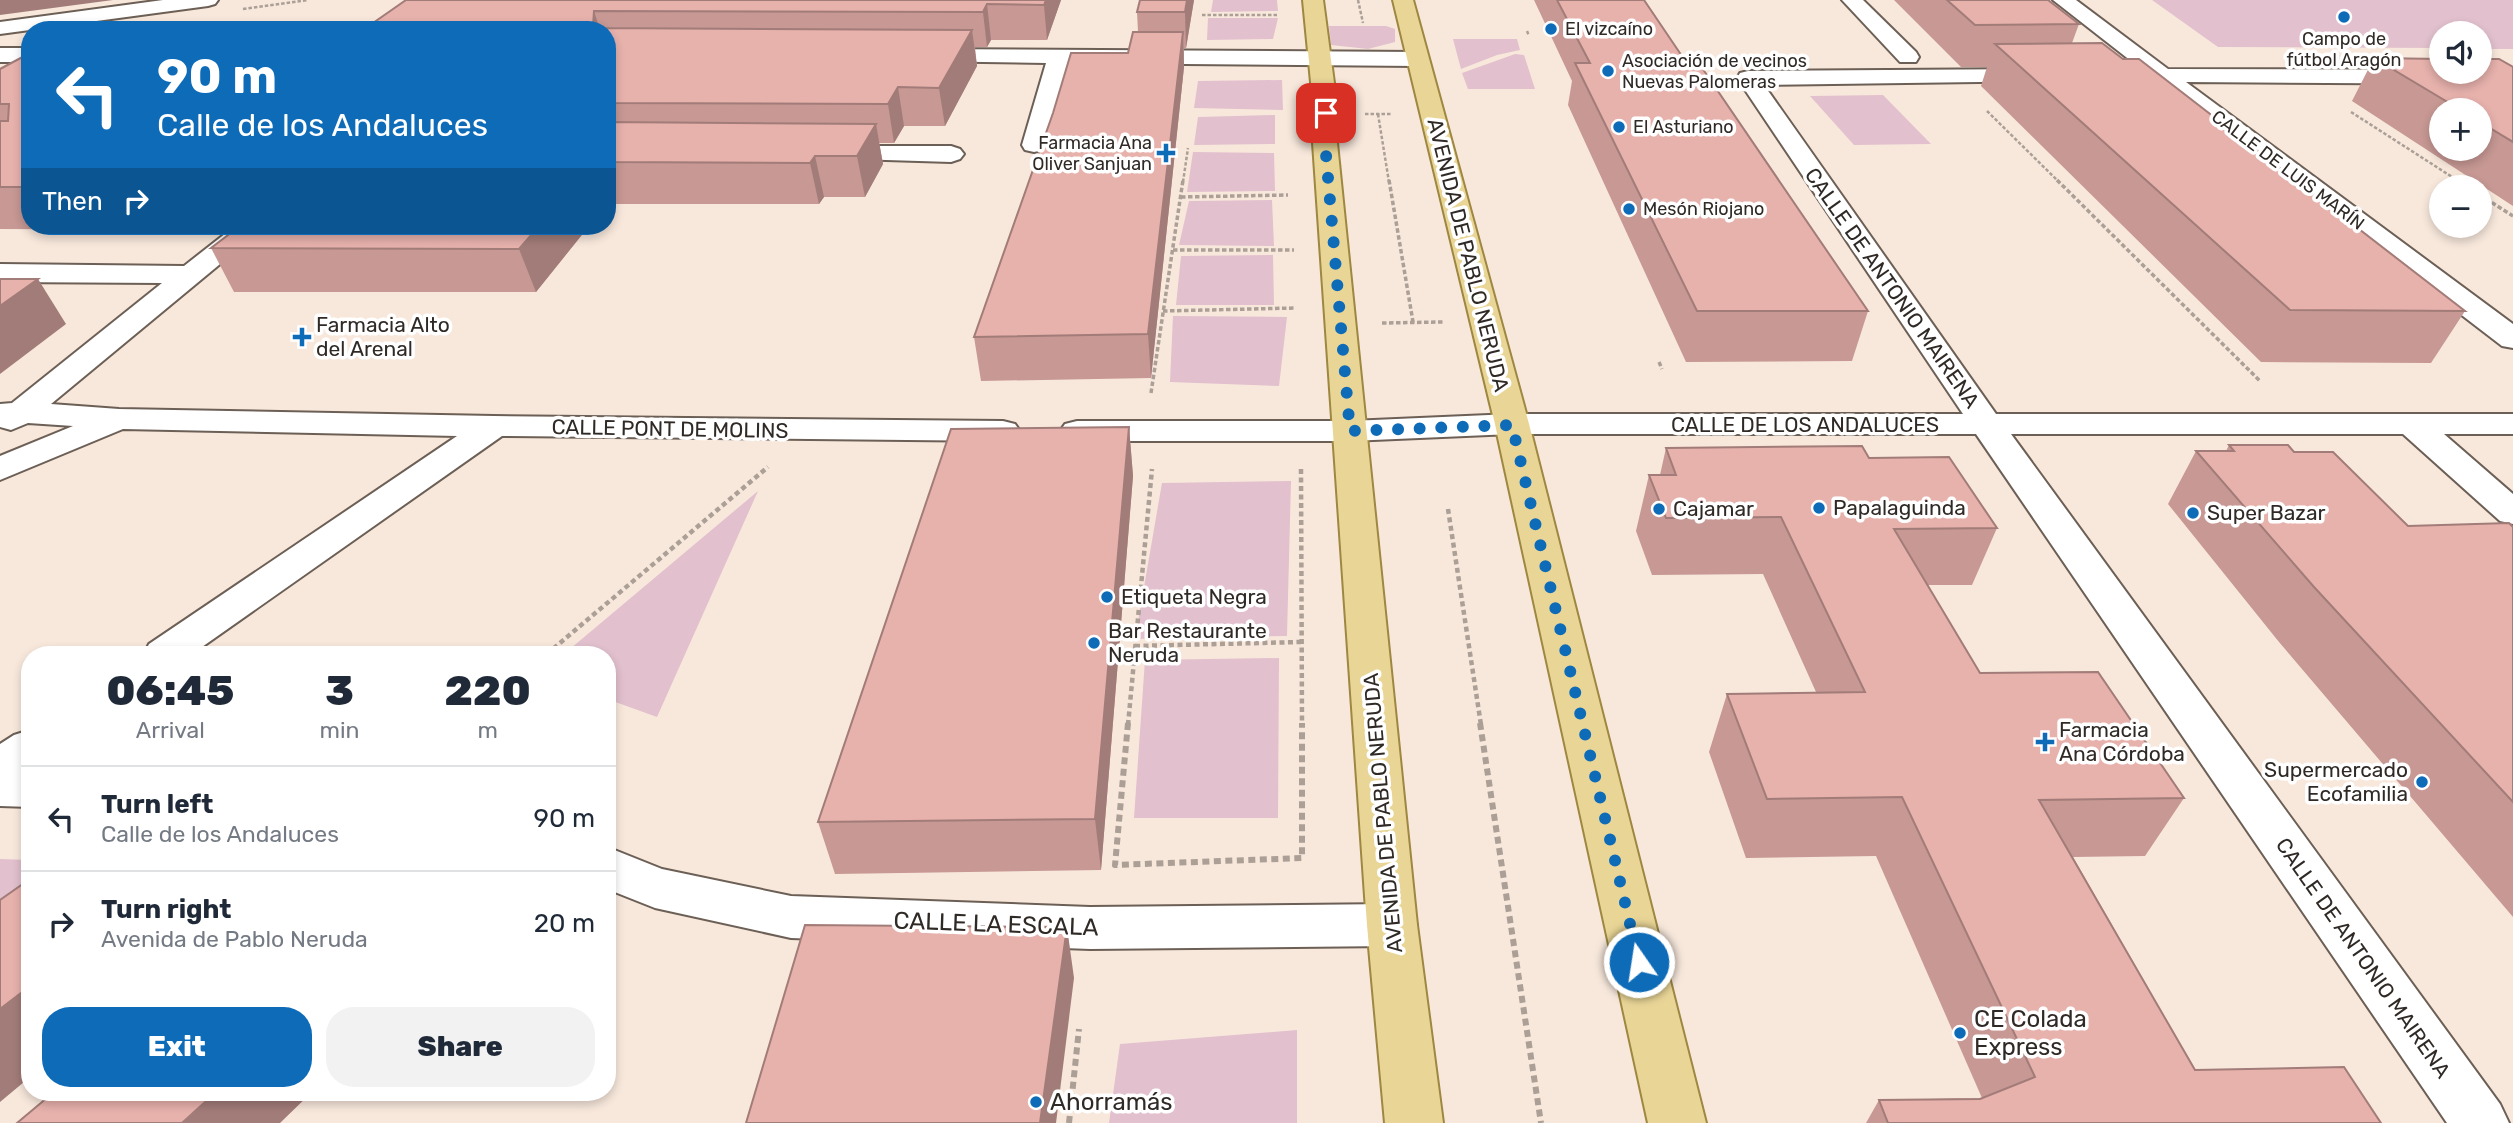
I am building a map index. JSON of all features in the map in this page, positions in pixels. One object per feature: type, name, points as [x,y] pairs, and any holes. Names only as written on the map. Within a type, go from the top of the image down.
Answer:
[{"type":"main road","name":"AVENIDA DE PABLO NERUDA","points":[[1312,0],[1320,57],[1392,925],[1414,1123]]},
{"type":"main road","name":"AVENIDA DE PABLO NERUDA","points":[[1403,0],[1512,425],[1677,1123]]},
{"type":"street","points":[[52,21],[208,0]]},
{"type":"street","points":[[1852,0],[1908,57]]},
{"type":"street","name":"CALLE DE LUIS MARÍN","points":[[2063,0],[2513,339]]},
{"type":"street","points":[[78,21],[103,14]]},
{"type":"street","points":[[0,28],[21,25]]},
{"type":"street","points":[[0,34],[21,43]]},
{"type":"street","points":[[0,55],[21,48]]},
{"type":"street","points":[[897,56],[1417,59]]},
{"type":"street","points":[[1034,145],[1059,56]]},
{"type":"street","name":"CALLE DE ANTONIO MAIRENA","points":[[2480,1123],[1986,425],[1748,78],[2162,75],[2498,77],[2510,73]]},
{"type":"street","points":[[800,153],[951,154]]},
{"type":"street","points":[[6,419],[241,235]]},
{"type":"street","points":[[0,273],[191,275]]},
{"type":"street","points":[[6,419],[120,419]]},
{"type":"street","name":"CALLE PONT DE MOLINS","points":[[0,469],[120,419],[494,426],[1350,431]]},
{"type":"street","name":"CALLE DE LOS ANDALUCES","points":[[1350,431],[1512,425],[2513,425]]},
{"type":"street","points":[[2413,425],[2513,513]]},
{"type":"street","points":[[176,646],[494,426]]},
{"type":"street","points":[[0,767],[21,753]]},
{"type":"street","points":[[0,788],[21,789]]},
{"type":"street","name":"CALLE LA ESCALA","points":[[616,871],[655,888],[791,917],[1090,928],[1392,925]]},
{"type":"path","points":[[1358,0],[1363,23]]},
{"type":"path","points":[[1202,15],[1286,15]]},
{"type":"path","points":[[1527,31],[1529,36]]},
{"type":"path","points":[[1979,102],[2260,381]]},
{"type":"path","points":[[2345,108],[2449,175]]},
{"type":"path","points":[[1353,114],[1401,114]]},
{"type":"path","points":[[1378,114],[1413,322]]},
{"type":"path","points":[[1150,405],[1188,148]]},
{"type":"path","points":[[1181,197],[1296,194]]},
{"type":"path","points":[[2492,203],[2513,216]]},
{"type":"path","points":[[1173,250],[1296,250]]},
{"type":"path","points":[[1163,311],[1297,308]]},
{"type":"path","points":[[1376,323],[1450,322]]},
{"type":"path","points":[[1659,362],[1662,369]]},
{"type":"path","points":[[1165,469],[1151,469],[1115,865],[1302,858],[1300,461]]},
{"type":"path","points":[[556,646],[772,463]]},
{"type":"path","points":[[1287,468],[1301,468]]},
{"type":"path","points":[[1448,509],[1541,1123]]},
{"type":"path","points":[[1135,646],[1301,642]]},
{"type":"path","points":[[1069,1123],[1079,1029]]},
{"type":"shaded area","points":[[1213,0],[1277,0],[1278,11],[1211,12]]},
{"type":"shaded area","name":"Campo de fútbol Aragón","points":[[2152,0],[2513,0],[2513,49],[2492,49],[2492,21],[2429,21],[2429,48],[2218,47]]},
{"type":"shaded area","points":[[1208,18],[1278,18],[1273,39],[1207,40]]},
{"type":"shaded area","points":[[1329,26],[1386,26],[1395,29],[1395,42],[1368,49],[1331,45]]},
{"type":"shaded area","points":[[1453,39],[1517,39],[1520,50],[1497,55],[1461,69]]},
{"type":"shaded area","points":[[1515,54],[1524,55],[1535,89],[1468,89],[1462,73]]},
{"type":"shaded area","points":[[1282,80],[1283,110],[1194,108],[1198,81]]},
{"type":"shaded area","points":[[1883,95],[1931,144],[1854,145],[1810,96]]},
{"type":"shaded area","points":[[1275,115],[1275,144],[1194,145],[1198,117]]},
{"type":"shaded area","points":[[1193,152],[1274,153],[1275,191],[1187,192]]},
{"type":"shaded area","points":[[1272,200],[1274,246],[1179,245],[1189,201]]},
{"type":"shaded area","points":[[1273,255],[1274,305],[1176,305],[1181,256]]},
{"type":"shaded area","points":[[1173,316],[1287,317],[1279,386],[1170,382]]},
{"type":"shaded area","points":[[1291,481],[1287,636],[1135,639],[1162,483]]},
{"type":"shaded area","points":[[758,491],[657,717],[616,702],[616,646],[574,646]]},
{"type":"shaded area","points":[[1279,658],[1278,818],[1134,818],[1145,660]]},
{"type":"shaded area","points":[[0,859],[21,860],[21,930],[0,945]]},
{"type":"shaded area","points":[[1297,1030],[1297,1123],[1109,1123],[1120,1044]]},
{"type":"building","points":[[406,0],[1046,0],[1044,5],[987,4],[983,12],[594,11],[593,21],[376,21]]},
{"type":"building","points":[[1140,0],[1187,0],[1185,12],[1137,12]]},
{"type":"building","points":[[1557,0],[1644,0],[1686,62],[1698,62],[1868,311],[1697,311],[1575,63],[1590,63]]},
{"type":"building","points":[[1947,0],[2048,0],[2079,24],[1975,25]]},
{"type":"building","points":[[616,28],[972,30],[939,88],[898,87],[888,104],[616,103]]},
{"type":"building","points":[[1133,32],[1183,32],[1148,334],[974,337],[1053,113],[1071,53],[1128,53]]},
{"type":"building","points":[[2102,43],[2123,59],[2139,59],[2465,311],[2290,310],[1995,44]]},
{"type":"building","points":[[21,58],[21,187],[0,187],[0,121],[8,121],[9,104],[0,104],[0,69]]},
{"type":"building","points":[[2374,58],[2429,59],[2429,84],[2492,84],[2492,59],[2499,59],[2513,67],[2513,142],[2492,129],[2492,98],[2441,98]]},
{"type":"building","points":[[616,122],[876,124],[857,156],[815,156],[810,163],[616,162]]},
{"type":"building","points":[[228,235],[531,235],[519,249],[211,248]]},
{"type":"building","points":[[0,279],[38,279],[0,306]]},
{"type":"building","points":[[1129,427],[1095,819],[818,822],[951,429]]},
{"type":"building","points":[[2229,445],[2288,445],[2294,452],[2333,452],[2408,526],[2509,523],[2513,527],[2513,802],[2314,587],[2196,451],[2234,451]]},
{"type":"building","points":[[1862,446],[1869,458],[1949,457],[1997,528],[1894,529],[1980,673],[2098,672],[2184,798],[2039,800],[2195,1070],[2344,1067],[2381,1123],[1888,1123],[1879,1100],[1980,1099],[2035,1077],[1902,797],[1767,799],[1727,694],[1865,692],[1781,517],[1666,518],[1649,475],[1676,475],[1666,448]]},
{"type":"building","points":[[21,885],[21,993],[0,1009],[0,900]]},
{"type":"building","points":[[805,925],[1067,927],[1040,1123],[746,1123]]},
{"type":"building","points":[[43,1101],[206,1101],[182,1123],[17,1123]]},
{"type":"place","name":"Campo de fútbol Aragón","points":[[2344,17]]},
{"type":"place","name":"El vizcaíno","points":[[1551,29]]},
{"type":"place","name":"Asociación de vecinos Nuevas Palomeras","points":[[1608,71]]},
{"type":"place","name":"El Asturiano","points":[[1619,127]]},
{"type":"place","name":"Farmacia Ana Oliver Sanjuan","points":[[1166,153]]},
{"type":"place","name":"Mesón Riojano","points":[[1629,209]]},
{"type":"place","name":"Farmacia Alto del Arenal","points":[[302,337]]},
{"type":"place","name":"Papalaguinda","points":[[1819,508]]},
{"type":"place","name":"Cajamar","points":[[1659,509]]},
{"type":"place","name":"Super Bazar","points":[[2193,513]]},
{"type":"place","name":"Etiqueta Negra","points":[[1107,597]]},
{"type":"place","name":"Bar Restaurante Neruda","points":[[1094,643]]},
{"type":"place","name":"Farmacia Ana Córdoba","points":[[2045,742]]},
{"type":"place","name":"Supermercado Ecofamilia","points":[[2422,782]]},
{"type":"place","name":"CE Colada Express","points":[[1960,1033]]},
{"type":"place","name":"Ahorramás","points":[[1036,1102]]},
{"type":"route","points":[[1326,113],[1325,143],[1350,431],[1512,425],[1639,962]]}]
